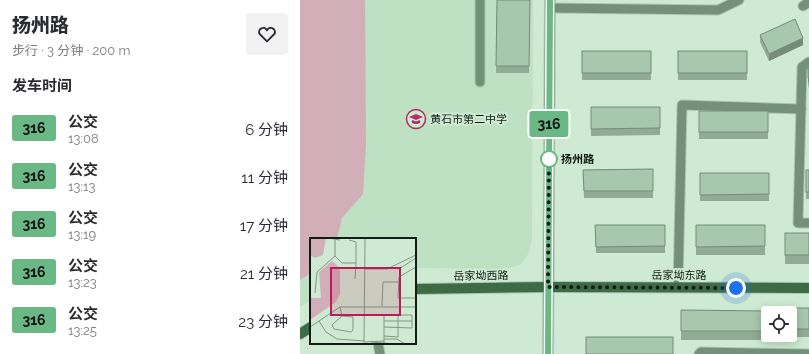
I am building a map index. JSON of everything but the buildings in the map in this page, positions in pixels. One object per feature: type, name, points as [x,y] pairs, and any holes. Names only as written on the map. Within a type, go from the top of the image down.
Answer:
[{"type":"main road","name":"岳家坳东路","points":[[548,287],[809,288]]},
{"type":"main road","name":"岳家坳西路","points":[[416,289],[548,287]]},
{"type":"main road","points":[[300,334],[310,328]]},
{"type":"street","points":[[480,0],[480,82]]},
{"type":"street","points":[[548,354],[550,4],[718,10],[739,0]]},
{"type":"street","points":[[809,62],[802,66],[798,223],[809,224]]},
{"type":"street","points":[[678,287],[682,105],[801,109]]},
{"type":"street","points":[[378,344],[380,354]]},
{"type":"street","points":[[699,354],[701,352],[809,354]]},
{"type":"shaded area","name":"黄石市第二中学","points":[[300,0],[533,0],[532,238],[529,253],[520,265],[506,269],[416,268],[416,238],[310,238],[310,301],[300,307]]},
{"type":"shaded area","points":[[300,0],[365,0],[366,144],[363,194],[342,218],[337,238],[310,238],[310,274],[300,280]]},
{"type":"bus line","name":"316","points":[[548,354],[550,0]]},
{"type":"place","name":"黄石市第二中学","points":[[416,119]]},
{"type":"place","name":"扬州路","points":[[549,159]]},
{"type":"route","points":[[549,159],[548,287],[736,288]]}]
